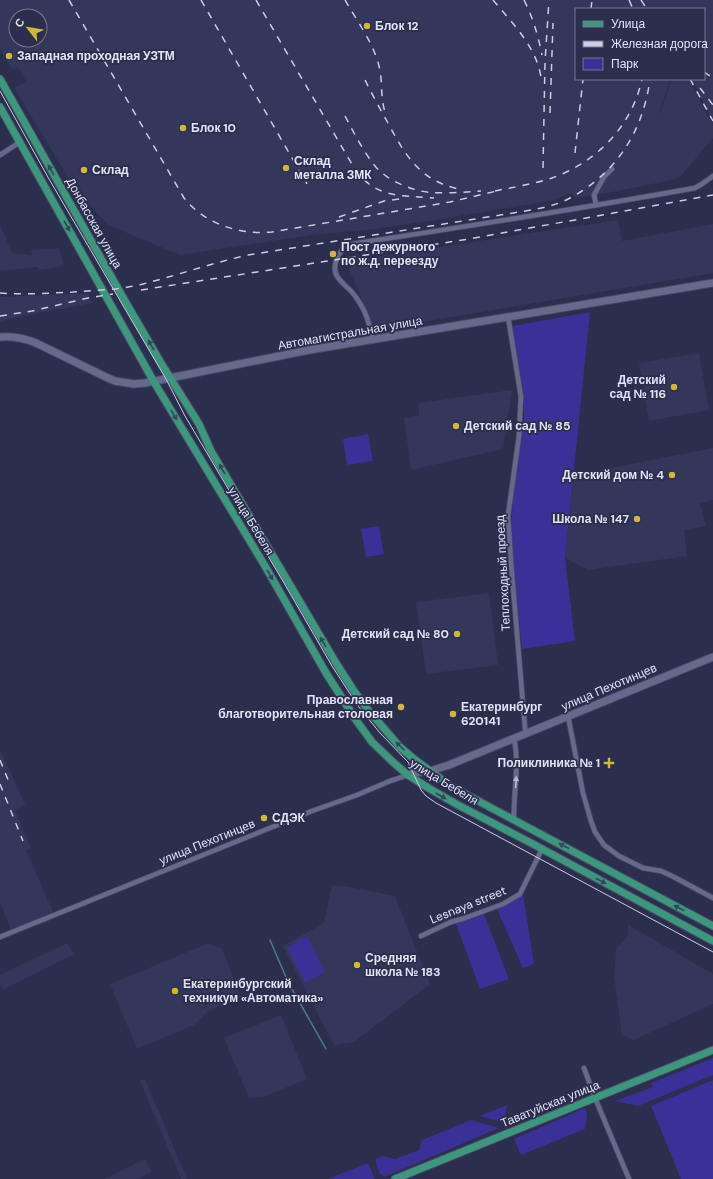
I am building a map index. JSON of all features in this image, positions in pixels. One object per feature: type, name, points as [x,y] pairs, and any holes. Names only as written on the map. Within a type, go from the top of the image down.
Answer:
[{"type":"main road","name":"Донбасская улица","points":[[0,78],[94,246],[171,378]]},
{"type":"main road","name":"Донбасская улица","points":[[0,106],[154,382]]},
{"type":"main road","name":"Автомагистральная улица","points":[[0,337],[19,337],[36,343],[115,381],[134,384],[154,382],[309,350],[713,283]]},
{"type":"main road","name":"улица Бебеля","points":[[171,378],[199,424],[215,457],[302,606],[354,691],[368,710],[400,747],[414,759],[452,786],[713,926]]},
{"type":"main road","name":"улица Бебеля","points":[[154,382],[261,559],[326,673],[372,742],[394,764],[408,775],[458,805],[713,941]]},
{"type":"main road","name":"улица Пехотинцев","points":[[408,775],[430,771],[449,765],[713,656]]},
{"type":"main road","name":"Таватуйская улица","points":[[395,1179],[713,1050]]},
{"type":"street","points":[[0,155],[20,142]]},
{"type":"street","points":[[596,204],[594,195],[604,177],[612,169]]},
{"type":"street","points":[[373,340],[363,308],[352,292],[341,282],[336,274],[335,267],[337,259],[346,246],[536,216],[596,204],[695,188],[713,176]]},
{"type":"street","name":"Теплоходный проезд","points":[[508,316],[521,397],[520,429],[508,516],[526,733]]},
{"type":"street","points":[[568,716],[589,814],[595,832],[604,844],[619,856],[643,868],[660,871],[713,898]]},
{"type":"street","points":[[514,739],[517,763],[514,820]]},
{"type":"street","name":"улица Пехотинцев","points":[[0,937],[312,811],[408,775]]},
{"type":"street","name":"Lesnaya street","points":[[421,936],[450,922],[504,904],[520,894],[542,849]]},
{"type":"street","points":[[584,1068],[629,1179]]},
{"type":"shaded area","points":[[0,0],[713,0],[713,124],[695,85],[691,80],[705,80],[705,8],[575,8],[575,80],[670,80],[657,120],[672,80],[689,80],[713,125],[713,138],[679,178],[648,185],[574,198],[572,193],[550,201],[423,222],[366,230],[312,235],[180,255],[108,225],[75,189],[14,88],[26,81],[18,67],[12,70],[0,49]]},
{"type":"shaded area","points":[[618,220],[622,241],[713,224],[713,273],[374,330],[346,261]]},
{"type":"shaded area","points":[[0,224],[11,251],[14,253],[32,255],[31,250],[59,248],[64,266],[39,270],[38,267],[0,271]]},
{"type":"shaded area","points":[[88,293],[92,303],[12,318],[0,322],[0,297]]},
{"type":"shaded area","name":"Детский сад № 116","points":[[699,353],[709,410],[649,421],[639,363]]},
{"type":"shaded area","name":"Детский сад № 85","points":[[512,390],[503,449],[411,470],[404,418],[419,415],[418,403]]},
{"type":"shaded area","name":"Школа № 147","points":[[713,448],[713,500],[700,503],[706,526],[684,530],[687,556],[588,570],[565,558],[574,475]]},
{"type":"shaded area","name":"Детский сад № 80","points":[[489,593],[498,665],[426,674],[416,602]]},
{"type":"shaded area","points":[[0,750],[26,806],[15,810],[31,848],[26,850],[53,912],[11,930],[0,902]]},
{"type":"shaded area","name":"Средняя школа № 183","points":[[332,885],[345,886],[395,896],[430,984],[354,1042],[334,1045],[283,946],[324,923]]},
{"type":"shaded area","points":[[628,925],[713,974],[713,1004],[634,1040],[622,1035],[614,977],[616,949],[628,936]]},
{"type":"shaded area","points":[[67,943],[74,954],[3,990],[0,984],[0,975]]},
{"type":"shaded area","name":"Екатеринбургский техникум «Автоматика»","points":[[209,943],[222,949],[241,997],[207,1012],[194,1025],[137,1049],[110,984]]},
{"type":"shaded area","points":[[281,1015],[307,1079],[263,1097],[249,1098],[224,1038]]},
{"type":"shaded area","points":[[145,1079],[187,1179],[181,1179],[140,1081]]},
{"type":"shaded area","points":[[145,1159],[152,1172],[138,1179],[104,1179]]},
{"type":"green space","points":[[590,312],[565,558],[575,641],[522,649],[511,534],[513,498],[524,418],[524,395],[512,326]]},
{"type":"green space","points":[[368,434],[373,461],[347,465],[343,439]]},
{"type":"green space","points":[[379,526],[384,554],[366,557],[361,529]]},
{"type":"green space","points":[[523,894],[534,964],[523,968],[496,907]]},
{"type":"green space","points":[[483,912],[509,979],[480,989],[456,924]]},
{"type":"green space","points":[[307,936],[325,972],[305,983],[287,948]]},
{"type":"green space","points":[[713,1058],[713,1075],[638,1106],[615,1101],[653,1087],[651,1083]]},
{"type":"green space","points":[[713,1080],[713,1179],[681,1179],[651,1106]]},
{"type":"green space","points":[[507,1105],[504,1123],[480,1116]]},
{"type":"green space","points":[[585,1108],[587,1115],[585,1129],[521,1155],[514,1139]]},
{"type":"green space","points":[[471,1120],[499,1128],[384,1177],[380,1174],[375,1159],[382,1156],[395,1159],[419,1150],[422,1140]]},
{"type":"green space","points":[[368,1163],[374,1179],[328,1179]]},
{"type":"waterway","points":[[270,940],[288,982],[326,1049]]},
{"type":"tram line","points":[[0,91],[49,179],[166,379],[185,416],[332,666],[358,706],[380,733],[408,762],[421,790],[426,796],[436,803],[713,952]]},
{"type":"railway","points":[[69,0],[184,198],[192,207],[212,221],[247,232],[272,232],[450,202],[501,190]]},
{"type":"railway","points":[[201,0],[307,184]]},
{"type":"railway","points":[[256,0],[353,166],[361,177],[379,190],[389,193],[434,198]]},
{"type":"railway","points":[[345,0],[369,40],[376,57],[380,72],[385,112]]},
{"type":"railway","points":[[493,0],[529,45],[541,77]]},
{"type":"railway","points":[[524,0],[535,27],[542,55]]},
{"type":"railway","points":[[543,168],[545,62],[549,0]]},
{"type":"railway","points":[[591,8],[592,0]]},
{"type":"railway","points":[[629,0],[633,8]]},
{"type":"railway","points":[[641,0],[646,8]]},
{"type":"railway","points":[[550,113],[553,23]]},
{"type":"railway","points":[[705,73],[713,78]]},
{"type":"railway","points":[[365,80],[401,146],[415,165],[434,180],[459,189]]},
{"type":"railway","points":[[575,153],[583,80]]},
{"type":"railway","points":[[495,191],[552,178],[584,162],[598,152],[621,127],[630,112],[642,80]]},
{"type":"railway","points":[[0,293],[18,294],[73,292],[126,288],[248,255],[513,213],[552,205],[564,201],[582,191],[598,179],[623,151],[633,135],[641,117],[650,80]]},
{"type":"railway","points":[[691,80],[713,121]]},
{"type":"railway","points":[[700,88],[713,105]]},
{"type":"railway","points":[[345,116],[359,142],[375,166],[394,181],[423,192],[449,193],[481,191]]},
{"type":"railway","points":[[141,290],[469,239],[713,195]]},
{"type":"railway","points":[[339,217],[384,201],[400,199]]},
{"type":"railway","points":[[0,316],[32,311],[88,298],[113,294]]},
{"type":"railway","points":[[0,760],[9,782]]},
{"type":"railway","points":[[0,784],[23,841]]},
{"type":"place","name":"Блок 12","points":[[367,26]]},
{"type":"place","name":"Западная проходная УЗТМ","points":[[9,56]]},
{"type":"place","name":"Блок 10","points":[[183,128]]},
{"type":"place","name":"Склад металла ЗМК","points":[[286,168]]},
{"type":"place","name":"Склад","points":[[84,170]]},
{"type":"place","name":"Пост дежурного по ж.д. переезду","points":[[333,254]]},
{"type":"place","name":"Детский сад № 116","points":[[674,387]]},
{"type":"place","name":"Детский сад № 85","points":[[456,426]]},
{"type":"place","name":"Детский дом № 4","points":[[672,475]]},
{"type":"place","name":"Школа № 147","points":[[637,519]]},
{"type":"place","name":"Детский сад № 80","points":[[457,634]]},
{"type":"place","name":"Православная благотворительная столовая","points":[[401,707]]},
{"type":"place","name":"Екатеринбург 620141","points":[[453,714]]},
{"type":"place","name":"Поликлиника № 1","points":[[609,763]]},
{"type":"place","name":"СДЭК","points":[[264,818]]},
{"type":"place","name":"Средняя школа № 183","points":[[357,965]]},
{"type":"place","name":"Екатеринбургский техникум «Автоматика»","points":[[175,991]]}]
